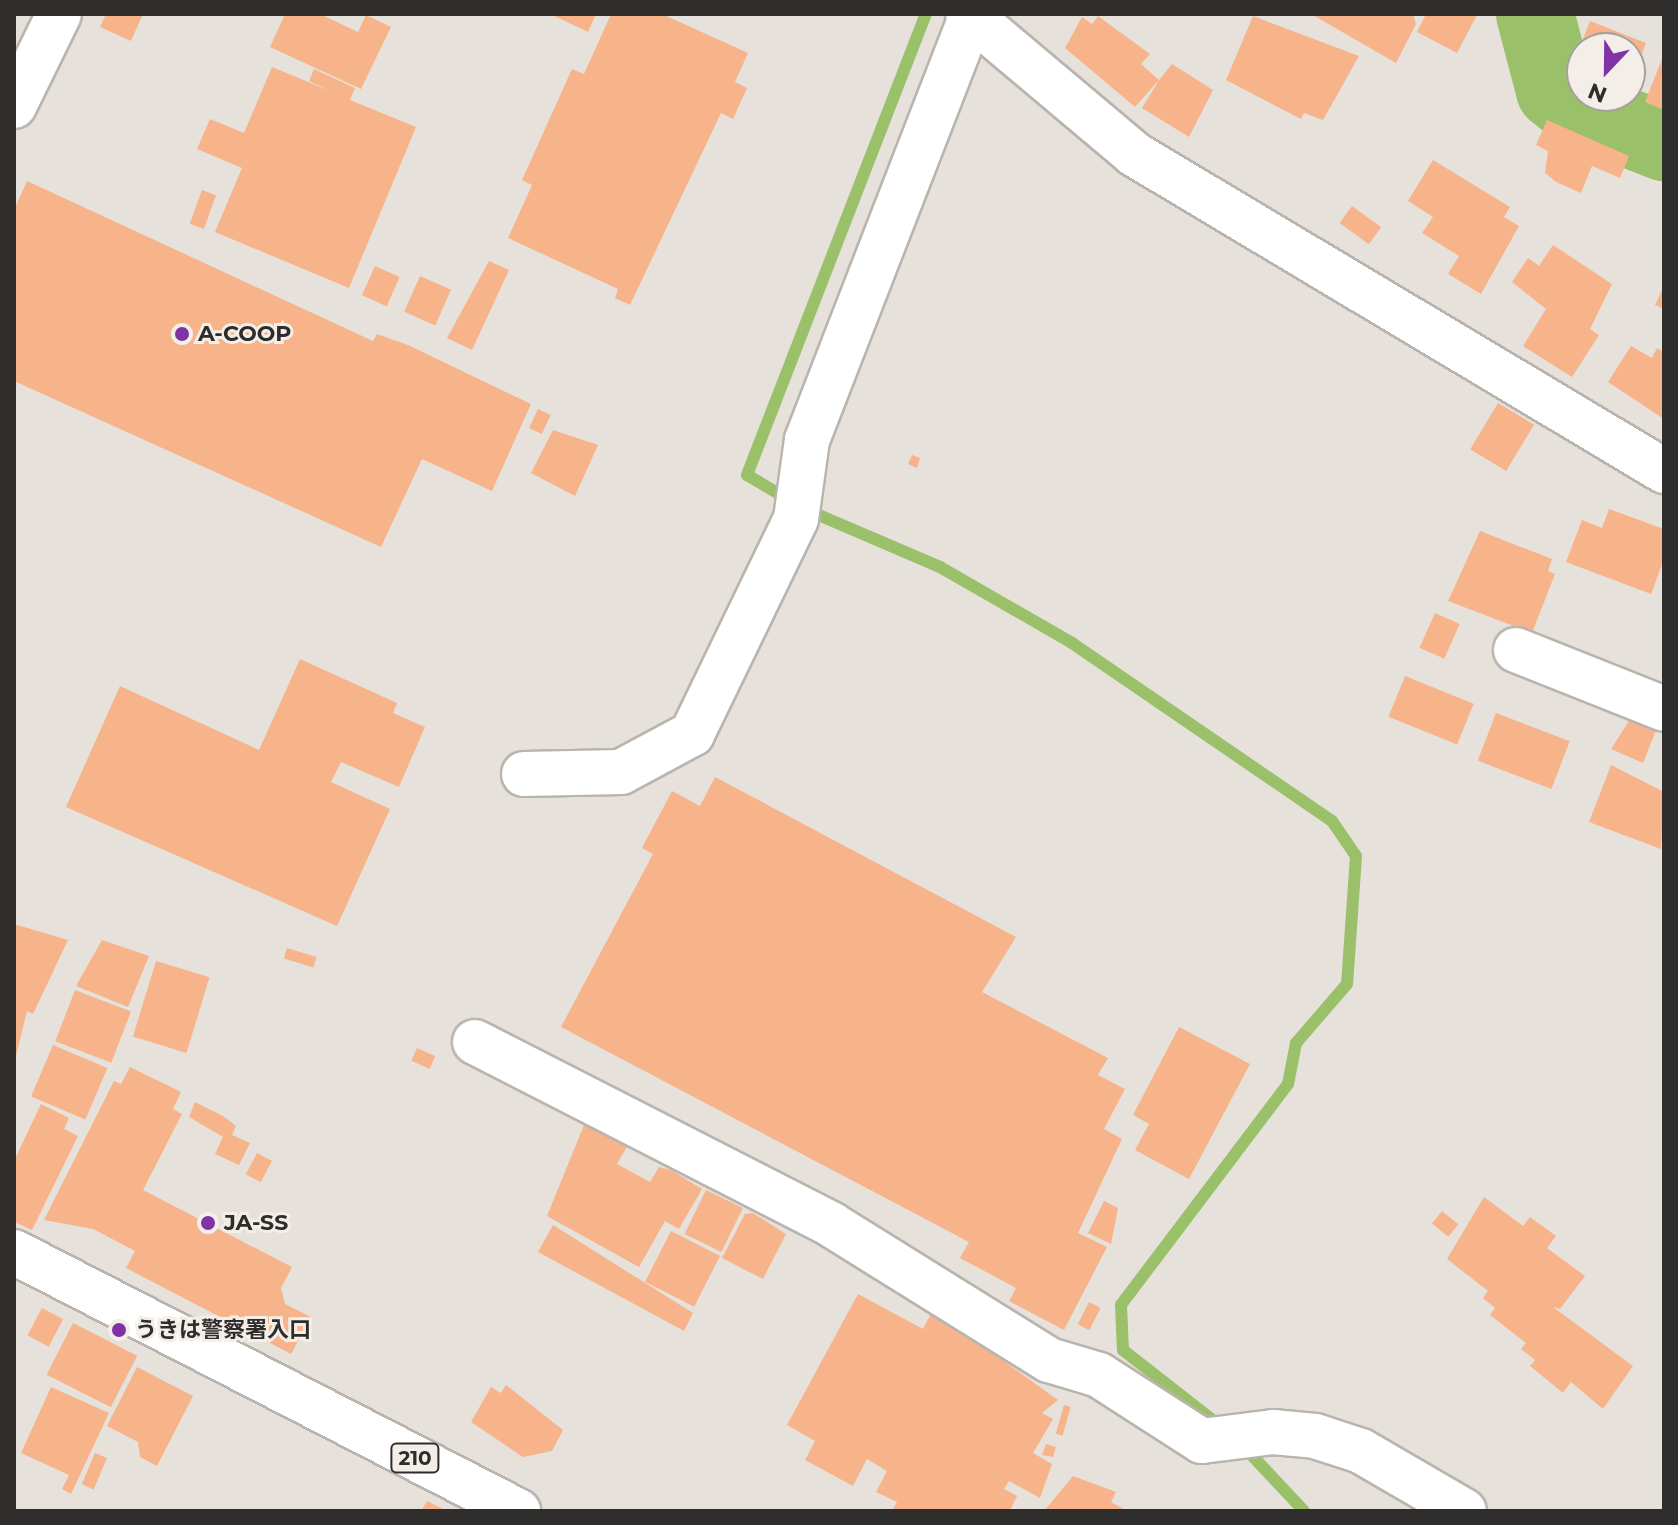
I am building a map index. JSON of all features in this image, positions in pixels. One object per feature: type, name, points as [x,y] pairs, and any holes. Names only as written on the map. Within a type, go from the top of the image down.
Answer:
[{"type":"main road","points":[[14,106],[59,14]]},
{"type":"main road","points":[[524,774],[621,772],[692,734],[796,519],[807,440],[969,15],[1134,154],[1664,471]]},
{"type":"main road","points":[[1516,650],[1664,709]]},
{"type":"main road","points":[[475,1042],[832,1225],[1049,1360],[1099,1375],[1231,1440],[1315,1436],[1361,1451],[1464,1511]]},
{"type":"main road","name":"210","points":[[14,1252],[518,1511]]},
{"type":"building","points":[[106,14],[143,14],[131,41],[100,27]]},
{"type":"building","points":[[285,14],[320,14],[358,32],[366,15],[391,27],[361,89],[270,47]]},
{"type":"building","points":[[550,14],[596,14],[588,32]]},
{"type":"building","points":[[611,14],[662,14],[748,53],[735,82],[747,88],[733,119],[721,113],[630,305],[615,298],[618,289],[508,238],[532,185],[522,180],[572,69],[584,74]]},
{"type":"building","points":[[1311,14],[1413,14],[1416,24],[1396,63]]},
{"type":"building","points":[[1426,14],[1477,15],[1457,53],[1417,32]]},
{"type":"building","points":[[1098,16],[1150,54],[1141,64],[1159,80],[1135,107],[1065,48],[1082,17],[1092,24]]},
{"type":"building","points":[[1253,16],[1359,56],[1323,120],[1304,113],[1301,119],[1226,80]]},
{"type":"building","points":[[1590,21],[1618,32],[1586,32]]},
{"type":"building","points":[[1664,54],[1664,110],[1646,102]]},
{"type":"building","points":[[1172,64],[1213,90],[1189,137],[1142,108]]},
{"type":"building","points":[[272,67],[330,91],[309,81],[314,69],[355,88],[350,100],[416,127],[349,288],[215,232],[242,168],[197,149],[210,119],[244,133]]},
{"type":"building","points":[[1547,120],[1629,156],[1620,178],[1592,166],[1581,193],[1556,182],[1545,173],[1548,151],[1536,145]]},
{"type":"building","points":[[1433,160],[1510,207],[1504,217],[1519,226],[1481,294],[1448,274],[1459,256],[1422,233],[1433,217],[1408,201]]},
{"type":"building","points":[[27,181],[373,341],[377,334],[408,345],[531,404],[492,491],[422,459],[381,547],[14,381],[14,210]]},
{"type":"building","points":[[202,190],[216,195],[204,229],[190,224]]},
{"type":"building","points":[[1352,206],[1381,227],[1369,244],[1340,223]]},
{"type":"building","points":[[1553,245],[1612,284],[1590,329],[1599,335],[1572,377],[1523,346],[1546,309],[1512,282],[1528,258],[1539,266]]},
{"type":"building","points":[[489,261],[509,270],[472,350],[447,338]]},
{"type":"building","points":[[375,266],[400,277],[387,306],[362,295]]},
{"type":"building","points":[[420,276],[451,290],[435,325],[404,312]]},
{"type":"building","points":[[1664,285],[1664,309],[1655,305]]},
{"type":"building","points":[[1631,346],[1652,358],[1657,348],[1664,352],[1664,419],[1608,382]]},
{"type":"building","points":[[1498,403],[1534,425],[1506,471],[1470,449]]},
{"type":"building","points":[[538,409],[551,415],[542,434],[529,428]]},
{"type":"building","points":[[553,430],[598,445],[575,496],[531,473]]},
{"type":"building","points":[[912,455],[920,458],[917,468],[908,464]]},
{"type":"building","points":[[1609,509],[1664,529],[1664,559],[1651,594],[1566,562],[1582,520],[1602,528]]},
{"type":"building","points":[[1480,531],[1552,559],[1548,571],[1555,574],[1532,633],[1448,601]]},
{"type":"building","points":[[1435,613],[1460,624],[1444,659],[1420,648]]},
{"type":"building","points":[[300,659],[397,703],[393,713],[425,727],[399,787],[341,762],[331,782],[390,809],[337,926],[66,807],[120,686],[259,750]]},
{"type":"building","points":[[1405,676],[1474,704],[1457,745],[1389,717]]},
{"type":"building","points":[[1496,713],[1570,741],[1551,789],[1478,761]]},
{"type":"building","points":[[1631,718],[1657,728],[1643,763],[1611,749]]},
{"type":"building","points":[[1611,765],[1664,792],[1661,849],[1589,822]]},
{"type":"building","points":[[715,777],[1016,937],[982,992],[1108,1058],[1098,1075],[1125,1089],[1104,1129],[1122,1139],[1078,1233],[1107,1247],[1064,1330],[1009,1301],[1016,1288],[960,1258],[969,1242],[561,1027],[653,854],[642,848],[672,791],[700,806]]},
{"type":"building","points":[[14,924],[68,940],[33,1014],[27,1011],[14,1064]]},
{"type":"building","points":[[102,940],[149,956],[128,1007],[76,986]]},
{"type":"building","points":[[287,948],[317,957],[313,968],[284,959]]},
{"type":"building","points":[[156,961],[210,977],[186,1053],[133,1037]]},
{"type":"building","points":[[75,990],[131,1012],[111,1063],[55,1041]]},
{"type":"building","points":[[1179,1027],[1250,1064],[1189,1179],[1135,1150],[1149,1124],[1133,1115]]},
{"type":"building","points":[[53,1045],[107,1068],[85,1120],[31,1097]]},
{"type":"building","points":[[417,1048],[435,1056],[430,1069],[411,1061]]},
{"type":"building","points":[[130,1067],[181,1092],[173,1109],[182,1114],[143,1190],[292,1267],[281,1288],[285,1304],[311,1317],[291,1354],[126,1268],[135,1251],[93,1229],[44,1220],[114,1081],[121,1084]]},
{"type":"building","points":[[195,1102],[223,1116],[236,1126],[232,1135],[250,1143],[239,1165],[215,1154],[223,1137],[189,1117]]},
{"type":"building","points":[[41,1104],[69,1118],[64,1129],[78,1136],[32,1230],[14,1222],[14,1161]]},
{"type":"building","points":[[586,1120],[628,1145],[617,1164],[650,1182],[659,1167],[671,1170],[702,1189],[679,1229],[665,1221],[639,1267],[547,1216]]},
{"type":"building","points":[[257,1153],[272,1161],[261,1182],[246,1174]]},
{"type":"building","points":[[706,1190],[743,1208],[721,1252],[685,1234]]},
{"type":"building","points":[[1484,1197],[1523,1226],[1530,1217],[1556,1236],[1547,1248],[1585,1276],[1560,1309],[1553,1307],[1633,1366],[1603,1409],[1571,1382],[1563,1393],[1530,1366],[1535,1360],[1521,1349],[1526,1343],[1490,1315],[1495,1308],[1483,1298],[1488,1291],[1447,1259]]},
{"type":"building","points":[[1104,1201],[1118,1208],[1111,1244],[1088,1233]]},
{"type":"building","points":[[1442,1211],[1458,1224],[1448,1237],[1432,1223]]},
{"type":"building","points":[[753,1213],[786,1234],[763,1279],[722,1258],[745,1214]]},
{"type":"building","points":[[553,1225],[693,1313],[684,1331],[538,1252]]},
{"type":"building","points":[[671,1231],[720,1256],[694,1307],[645,1282]]},
{"type":"building","points":[[858,1294],[923,1329],[933,1310],[1058,1400],[1042,1413],[1053,1419],[1033,1453],[1052,1464],[1040,1498],[1009,1481],[1004,1489],[1017,1496],[1010,1511],[892,1511],[897,1502],[876,1492],[887,1471],[867,1459],[853,1486],[805,1460],[815,1441],[787,1425]]},
{"type":"building","points":[[1089,1302],[1101,1308],[1089,1330],[1078,1324]]},
{"type":"building","points":[[42,1308],[63,1319],[49,1347],[27,1335]]},
{"type":"building","points":[[73,1323],[137,1356],[111,1407],[47,1375]]},
{"type":"building","points":[[137,1367],[193,1396],[157,1466],[140,1457],[138,1442],[107,1426]]},
{"type":"building","points":[[506,1385],[563,1430],[552,1451],[523,1457],[471,1422],[491,1387],[501,1393]]},
{"type":"building","points":[[51,1387],[109,1413],[71,1494],[62,1489],[69,1475],[21,1453]]},
{"type":"building","points":[[1064,1405],[1071,1407],[1062,1436],[1056,1434]]},
{"type":"building","points":[[1046,1444],[1056,1447],[1053,1457],[1042,1455]]},
{"type":"building","points":[[95,1453],[107,1458],[94,1489],[82,1484]]},
{"type":"building","points":[[1073,1476],[1116,1492],[1111,1502],[1127,1511],[1044,1511]]},
{"type":"building","points":[[427,1501],[447,1511],[421,1511]]},
{"type":"waterway","points":[[791,501],[747,475],[926,14]]},
{"type":"waterway","points":[[1535,14],[1555,90],[1575,107],[1664,142]]},
{"type":"waterway","points":[[807,510],[940,567],[1072,643],[1332,821],[1356,856],[1347,984],[1296,1043],[1288,1084],[1121,1305],[1123,1350],[1223,1428]]},
{"type":"waterway","points":[[1243,1446],[1304,1511]]},
{"type":"place","name":"A-COOP","points":[[182,334]]},
{"type":"place","name":"JA-SS","points":[[208,1223]]},
{"type":"place","name":"うきは警察署入口","points":[[119,1330]]}]
